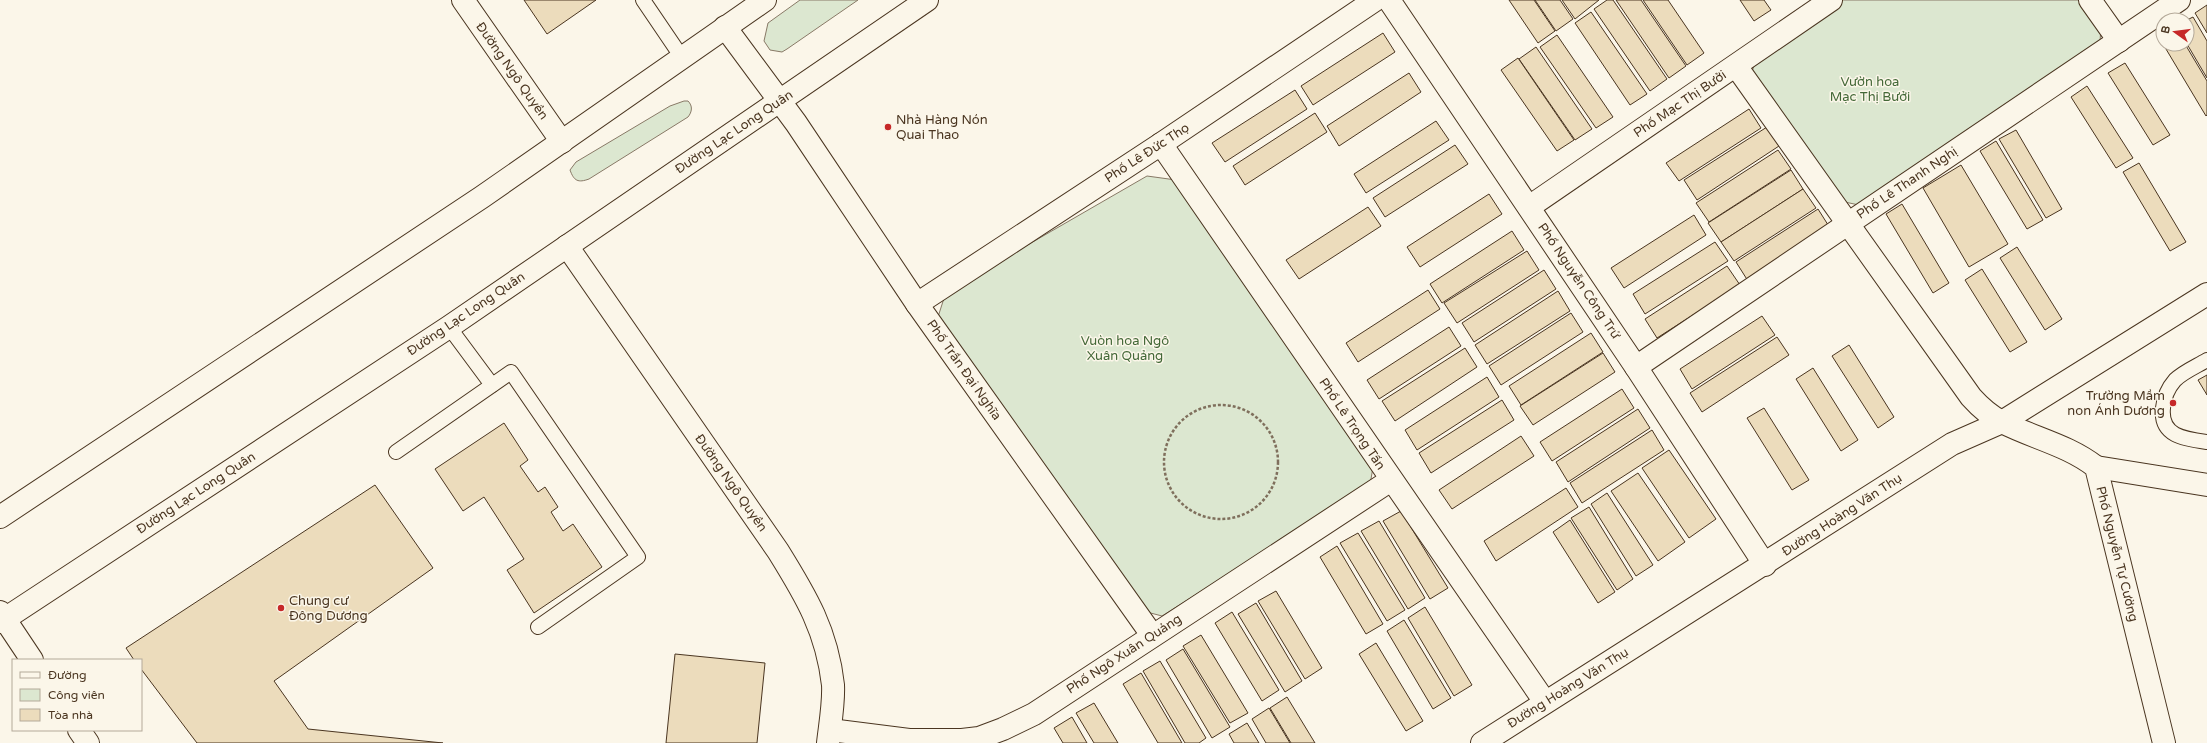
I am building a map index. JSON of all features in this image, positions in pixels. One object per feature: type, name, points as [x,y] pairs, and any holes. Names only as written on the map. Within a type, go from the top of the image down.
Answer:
[{"type":"street","name":"Đường Ngô Quyền","points":[[462,0],[562,142]]},
{"type":"street","points":[[0,517],[562,142],[683,59],[725,27],[765,0]]},
{"type":"street","name":"Đường Lạc Long Quân","points":[[2,617],[449,327],[927,0]]},
{"type":"street","name":"Phố Lê Đức Thọ","points":[[917,304],[1161,144],[1375,0]]},
{"type":"street","name":"Phố Nguyễn Công Trứ","points":[[1389,0],[1636,367],[1765,565]]},
{"type":"street","name":"Phố Mạc Thị Bưởi","points":[[1529,207],[1831,0]]},
{"type":"street","points":[[2090,0],[2119,41]]},
{"type":"street","name":"Phố Lê Thanh Nghị","points":[[1636,367],[1848,222],[2179,0]]},
{"type":"street","name":"Phố Trần Đại Nghĩa","points":[[725,27],[796,123],[917,304],[1152,635]]},
{"type":"street","points":[[1736,66],[1848,222],[1971,398],[1988,413],[2002,422],[2071,450],[2096,467],[2207,485]]},
{"type":"street","name":"Phố Lê Trọng Tấn","points":[[1161,144],[1545,702]]},
{"type":"street","name":"Đường Ngô Quyền","points":[[567,246],[778,551],[801,588],[822,630],[830,667],[833,686],[829,736]]},
{"type":"street","name":"Đường Hoàng Văn Thụ","points":[[1482,743],[1765,565],[1952,444],[2002,422],[2207,294]]},
{"type":"street","name":"Phố Nguyễn Tự Cường","points":[[2096,467],[2164,743]]},
{"type":"street","name":"Phố Ngô Xuân Quảng","points":[[829,736],[909,740],[962,740],[979,738],[1003,729],[1034,714],[1152,635],[1391,480]]},
{"type":"street","points":[[2,617],[31,659]]},
{"type":"street","points":[[80,731],[88,743]]},
{"type":"lane","points":[[643,0],[683,59]]},
{"type":"lane","points":[[449,327],[492,385]]},
{"type":"lane","points":[[2207,360],[2176,378],[2168,389],[2164,402],[2162,418],[2166,428],[2175,435],[2207,442]]},
{"type":"lane","points":[[396,452],[511,372],[638,557],[538,627]]},
{"type":"path","points":[[1226,405],[1245,410],[1262,421],[1273,437],[1278,456],[1277,474],[1270,491],[1259,505],[1244,514],[1226,519],[1209,518],[1192,511],[1178,500],[1169,485],[1164,465],[1166,446],[1175,428],[1189,414],[1207,406],[1226,405]]},
{"type":"green space","points":[[800,0],[858,0],[782,52],[770,50],[764,41],[768,23]]},
{"type":"green space","name":"Vườn hoa Mạc Thị Bưởi","points":[[1839,0],[2083,0],[2101,24],[2100,43],[1859,205],[1840,201],[1751,75],[1757,56]]},
{"type":"green space","points":[[688,101],[691,107],[688,117],[589,179],[579,181],[573,177],[570,170],[576,162],[670,106]]},
{"type":"green space","name":"Vuòn hoa Ngô Xuân Quảng","points":[[1147,176],[1176,180],[1373,467],[1370,485],[1162,616],[1143,611],[937,320],[946,292]]},
{"type":"building","points":[[524,0],[596,0],[547,34]]},
{"type":"building","points":[[1509,0],[1534,0],[1555,31],[1538,43]]},
{"type":"building","points":[[1535,0],[1560,0],[1573,19],[1556,31]]},
{"type":"building","points":[[1562,0],[1599,0],[1575,19]]},
{"type":"building","points":[[1607,0],[1613,0],[1667,79],[1650,91],[1594,9]]},
{"type":"building","points":[[1616,0],[1641,0],[1686,66],[1669,78]]},
{"type":"building","points":[[1643,0],[1668,0],[1704,53],[1687,65]]},
{"type":"building","points":[[1740,0],[1764,0],[1771,10],[1754,21]]},
{"type":"building","points":[[2207,5],[2207,33],[2195,13]]},
{"type":"building","points":[[1591,12],[1647,94],[1630,105],[1575,23]]},
{"type":"building","points":[[2195,20],[2207,41],[2207,78],[2192,52],[2195,52]]},
{"type":"building","points":[[1383,33],[1395,52],[1313,105],[1301,86]]},
{"type":"building","points":[[1557,35],[1613,117],[1596,128],[1540,47]]},
{"type":"building","points":[[1536,47],[1592,129],[1575,140],[1519,59]]},
{"type":"building","points":[[2168,52],[2190,52],[2207,81],[2206,116]]},
{"type":"building","points":[[1518,58],[1574,140],[1557,151],[1501,70]]},
{"type":"building","points":[[2125,63],[2170,135],[2153,145],[2108,73]]},
{"type":"building","points":[[1409,73],[1421,92],[1339,146],[1327,126]]},
{"type":"building","points":[[2087,86],[2133,158],[2116,168],[2071,97]]},
{"type":"building","points":[[1295,90],[1307,109],[1225,162],[1212,143]]},
{"type":"building","points":[[1749,109],[1761,128],[1679,181],[1666,163]]},
{"type":"building","points":[[1315,113],[1327,132],[1245,185],[1233,166]]},
{"type":"building","points":[[1436,121],[1449,140],[1366,193],[1354,174]]},
{"type":"building","points":[[1767,127],[1779,146],[1697,200],[1684,180]]},
{"type":"building","points":[[2016,130],[2062,209],[2046,218],[1999,139]]},
{"type":"building","points":[[1996,141],[2043,220],[2027,229],[1980,151]]},
{"type":"building","points":[[1455,145],[1468,164],[1385,217],[1373,198]]},
{"type":"building","points":[[1778,150],[1791,169],[1709,222],[1696,203]]},
{"type":"building","points":[[2139,163],[2186,242],[2170,251],[2123,172]]},
{"type":"building","points":[[1961,165],[2008,244],[1969,267],[1923,188]]},
{"type":"building","points":[[1791,170],[1803,189],[1721,242],[1708,223]]},
{"type":"building","points":[[1803,189],[1816,208],[1734,261],[1721,242]]},
{"type":"building","points":[[1489,194],[1502,214],[1420,267],[1407,247]]},
{"type":"building","points":[[1902,204],[1949,283],[1933,293],[1886,214]]},
{"type":"building","points":[[1368,207],[1381,226],[1299,279],[1286,260]]},
{"type":"building","points":[[1818,209],[1830,228],[1748,281],[1736,262]]},
{"type":"building","points":[[1694,215],[1706,235],[1624,288],[1611,268]]},
{"type":"building","points":[[1512,231],[1524,250],[1442,303],[1430,284]]},
{"type":"building","points":[[1715,242],[1728,261],[1645,314],[1633,294]]},
{"type":"building","points":[[2017,247],[2062,319],[2045,330],[2000,258]]},
{"type":"building","points":[[1527,251],[1539,270],[1457,323],[1444,303]]},
{"type":"building","points":[[1727,266],[1740,285],[1657,338],[1645,319]]},
{"type":"building","points":[[1982,269],[2027,342],[2010,352],[1965,280]]},
{"type":"building","points":[[1544,270],[1556,289],[1474,342],[1462,323]]},
{"type":"building","points":[[1428,290],[1440,309],[1358,362],[1346,343]]},
{"type":"building","points":[[1558,291],[1570,311],[1487,364],[1475,345]]},
{"type":"building","points":[[1571,313],[1583,332],[1501,385],[1489,366]]},
{"type":"building","points":[[1762,316],[1775,335],[1692,389],[1680,369]]},
{"type":"building","points":[[1449,327],[1461,346],[1379,399],[1367,380]]},
{"type":"building","points":[[1591,333],[1603,352],[1521,405],[1509,386]]},
{"type":"building","points":[[1777,337],[1789,355],[1702,412],[1690,393]]},
{"type":"building","points":[[1849,345],[1894,417],[1878,428],[1832,356]]},
{"type":"building","points":[[1465,348],[1477,367],[1395,421],[1382,401]]},
{"type":"building","points":[[1603,353],[1615,372],[1533,425],[1520,406]]},
{"type":"building","points":[[1813,368],[1858,440],[1841,451],[1796,379]]},
{"type":"building","points":[[2207,375],[2207,395],[2198,380]]},
{"type":"building","points":[[1487,377],[1499,397],[1417,450],[1405,430]]},
{"type":"building","points":[[1622,389],[1634,408],[1552,461],[1540,442]]},
{"type":"building","points":[[1502,400],[1514,420],[1431,473],[1419,453]]},
{"type":"building","points":[[1764,408],[1809,480],[1792,490],[1747,418]]},
{"type":"building","points":[[1638,409],[1650,428],[1568,482],[1556,462]]},
{"type":"building","points":[[504,423],[528,460],[520,466],[538,492],[545,487],[558,507],[551,512],[563,531],[573,524],[602,567],[534,613],[507,570],[524,559],[484,497],[463,511],[435,469]]},
{"type":"building","points":[[1652,430],[1664,450],[1582,503],[1570,483]]},
{"type":"building","points":[[1521,436],[1534,456],[1452,509],[1439,490]]},
{"type":"building","points":[[1669,450],[1716,519],[1689,538],[1642,468]]},
{"type":"building","points":[[1638,473],[1685,542],[1658,561],[1611,491]]},
{"type":"building","name":"Chung cư Đông Dương","points":[[375,485],[433,568],[274,681],[308,729],[443,743],[197,743],[142,670],[142,659],[133,659],[126,648]]},
{"type":"building","points":[[1566,488],[1578,507],[1496,561],[1484,541]]},
{"type":"building","points":[[1607,493],[1653,565],[1636,576],[1591,504]]},
{"type":"building","points":[[1589,507],[1633,579],[1617,590],[1571,518]]},
{"type":"building","points":[[1401,511],[1448,588],[1430,599],[1383,521]]},
{"type":"building","points":[[1570,520],[1615,592],[1598,603],[1553,532]]},
{"type":"building","points":[[1379,521],[1425,598],[1408,609],[1361,531]]},
{"type":"building","points":[[1358,533],[1405,610],[1387,621],[1340,543]]},
{"type":"building","points":[[1337,546],[1383,624],[1366,634],[1320,557]]},
{"type":"building","points":[[1276,591],[1322,668],[1305,679],[1258,601]]},
{"type":"building","points":[[1256,603],[1302,681],[1285,692],[1238,614]]},
{"type":"building","points":[[1425,607],[1472,685],[1454,696],[1408,618]]},
{"type":"building","points":[[1232,612],[1279,690],[1262,701],[1215,623]]},
{"type":"building","points":[[1404,620],[1451,698],[1433,709],[1387,631]]},
{"type":"building","points":[[1201,635],[1248,713],[1230,723],[1183,646]]},
{"type":"building","points":[[1376,643],[1423,721],[1406,731],[1359,654]]},
{"type":"building","points":[[1183,649],[1230,727],[1212,738],[1166,660]]},
{"type":"building","points":[[675,654],[765,663],[757,743],[666,743]]},
{"type":"building","points":[[1160,661],[1206,738],[1199,743],[1185,743],[1143,671]]},
{"type":"building","points":[[1141,673],[1182,743],[1158,743],[1123,684]]},
{"type":"building","points":[[1287,697],[1315,743],[1291,743],[1270,708]]},
{"type":"building","points":[[1094,703],[1118,743],[1094,743],[1076,713]]},
{"type":"building","points":[[1269,708],[1290,743],[1266,743],[1252,719]]},
{"type":"building","points":[[1072,717],[1087,743],[1063,743],[1054,728]]},
{"type":"building","points":[[1247,723],[1259,743],[1234,743],[1229,734]]},
{"type":"place","name":"Nhà Hàng Nón Quai Thao","points":[[888,127]]},
{"type":"place","name":"Trường Mầm non Ánh Dương","points":[[2173,403]]},
{"type":"place","name":"Chung cư Đông Dương","points":[[281,608]]}]
